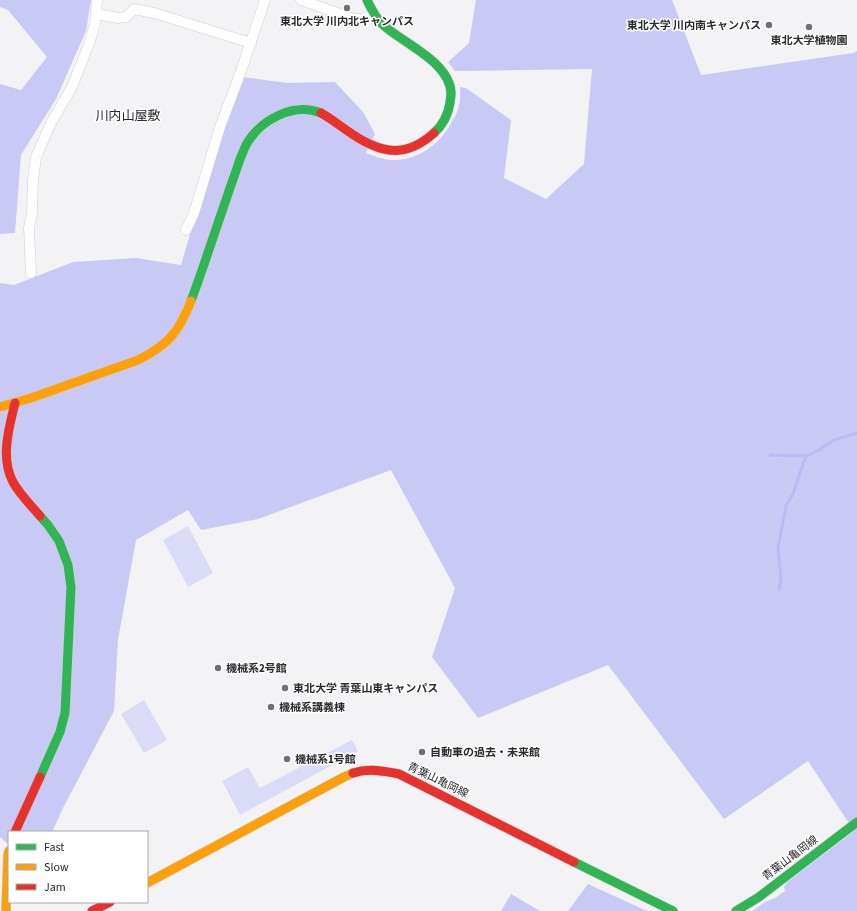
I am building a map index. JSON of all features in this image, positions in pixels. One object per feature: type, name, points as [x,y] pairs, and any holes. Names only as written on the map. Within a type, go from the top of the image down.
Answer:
[{"type":"street","points":[[30,273],[29,228],[32,213],[33,180],[36,157],[51,123],[73,86],[94,31],[97,0]]},
{"type":"street","points":[[186,230],[194,213],[220,127],[265,0]]},
{"type":"street","points":[[300,0],[354,19],[375,15]]},
{"type":"street","points":[[0,407],[38,396],[138,360],[153,353],[171,339],[184,318],[246,145],[256,131],[272,118],[291,111],[309,110],[321,113],[332,118],[368,144],[380,149],[393,151],[414,147],[436,132],[443,123],[451,104],[451,89],[449,81],[435,62],[380,22],[367,0]]},
{"type":"street","points":[[96,14],[118,18],[126,17],[134,10],[154,13],[251,43]]},
{"type":"street","points":[[15,403],[5,452],[8,468],[12,481],[20,494],[48,525],[58,541],[68,565],[71,587],[65,713],[60,732],[15,831]]},
{"type":"street","name":"青葉山亀岡線","points":[[148,882],[344,777],[360,771],[379,770],[405,777],[673,911]]},
{"type":"street","name":"青葉山亀岡線","points":[[736,911],[759,897],[857,822]]},
{"type":"street","points":[[6,911],[8,855]]},
{"type":"street","points":[[92,911],[108,903]]},
{"type":"shaded area","points":[[0,0],[91,0],[86,31],[56,99],[21,155],[15,233],[0,234],[0,84],[21,90],[47,57],[8,10],[0,7]]},
{"type":"shaded area","points":[[476,0],[672,0],[701,75],[853,53],[857,51],[857,911],[752,911],[785,891],[784,887],[787,882],[854,831],[808,761],[724,819],[608,665],[478,718],[432,657],[455,588],[391,470],[258,519],[201,530],[188,510],[136,540],[118,640],[114,711],[52,831],[8,831],[8,844],[0,837],[0,283],[14,285],[73,262],[136,258],[181,265],[218,143],[243,77],[287,83],[335,82],[363,112],[375,134],[366,153],[390,160],[400,160],[417,155],[425,151],[439,140],[457,113],[460,100],[460,87],[466,88],[511,120],[504,178],[546,199],[584,164],[592,69],[455,71],[448,62],[469,43]]},
{"type":"shaded area","points":[[188,526],[213,573],[188,587],[163,540]]},
{"type":"shaded area","points":[[144,700],[167,740],[144,753],[121,714]]},
{"type":"shaded area","points":[[352,740],[358,751],[240,815],[222,781],[248,767],[260,788]]},
{"type":"shaded area","points":[[588,884],[647,911],[568,911]]},
{"type":"shaded area","points":[[511,894],[540,911],[501,911]]},
{"type":"waterway","points":[[779,590],[781,579],[778,548],[786,506],[793,494],[804,461],[807,456],[834,440],[857,433]]},
{"type":"waterway","points":[[770,455],[807,456]]},
{"type":"traffic: fast","points":[[367,0],[382,24],[424,54],[443,72],[449,83],[451,94],[448,112],[445,120],[434,133]]},
{"type":"traffic: fast","points":[[191,301],[240,159],[252,136],[268,121],[289,112],[310,110],[321,113]]},
{"type":"traffic: fast","points":[[40,516],[59,541],[68,565],[71,587],[65,713],[60,732],[40,777]]},
{"type":"traffic: fast","points":[[736,911],[759,897],[857,822]]},
{"type":"traffic: fast","points":[[574,862],[673,911]]},
{"type":"traffic: slow","points":[[0,407],[31,398],[138,360],[165,343],[182,321],[191,301]]},
{"type":"traffic: slow","points":[[148,882],[353,773]]},
{"type":"traffic: slow","points":[[6,911],[8,855]]},
{"type":"traffic: jam","points":[[321,113],[363,141],[384,149],[404,150],[414,147],[434,133]]},
{"type":"traffic: jam","points":[[15,403],[8,433],[6,453],[9,473],[19,491],[40,516]]},
{"type":"traffic: jam","points":[[353,773],[371,770],[399,774],[574,862]]},
{"type":"traffic: jam","points":[[15,831],[40,777]]},
{"type":"traffic: jam","points":[[92,911],[108,903]]},
{"type":"place","name":"東北大学 川内北キャンパス","points":[[347,8]]},
{"type":"place","name":"東北大学 川内南キャンパス","points":[[769,25]]},
{"type":"place","name":"東北大学植物園","points":[[809,27]]},
{"type":"place","name":"機械系2号館","points":[[218,668]]},
{"type":"place","name":"東北大学 青葉山東キャンパス","points":[[285,688]]},
{"type":"place","name":"機械系講義棟","points":[[271,707]]},
{"type":"place","name":"自動車の過去・未来館","points":[[422,752]]},
{"type":"place","name":"機械系1号館","points":[[287,759]]},
{"type":"district","name":"川内山屋敷","points":[[128,116]]}]
